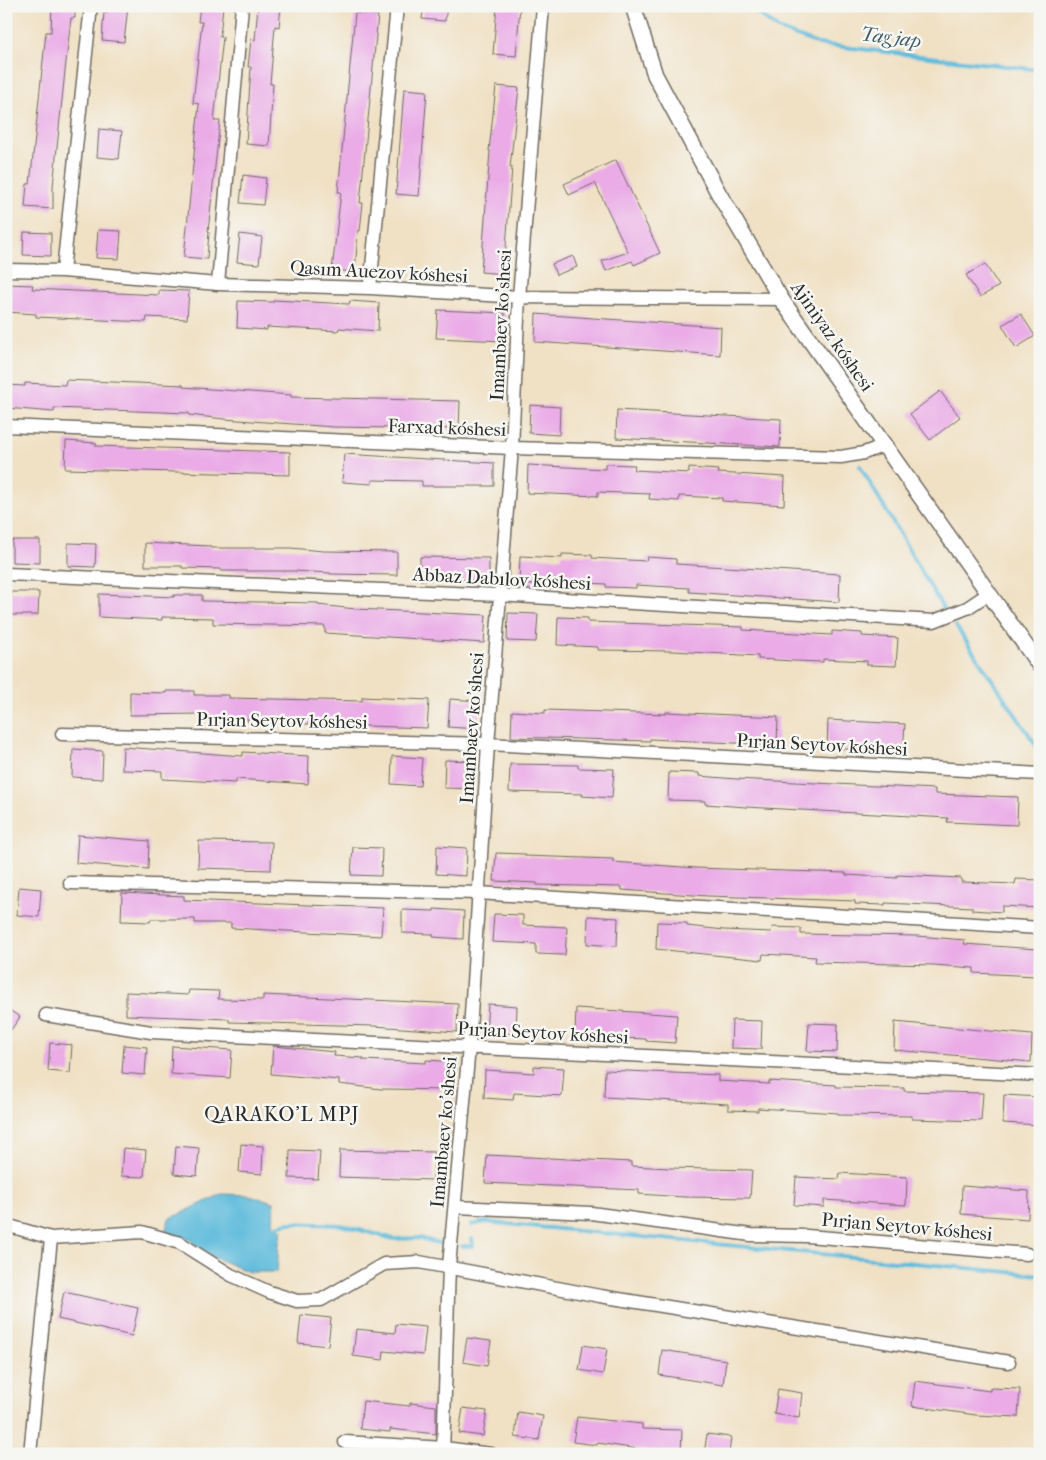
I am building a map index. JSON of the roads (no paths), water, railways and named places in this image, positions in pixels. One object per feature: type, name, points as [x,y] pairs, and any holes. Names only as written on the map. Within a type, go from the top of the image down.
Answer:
[{"type":"street","points":[[64,271],[91,6]]},
{"type":"street","points":[[218,284],[242,6]]},
{"type":"street","points":[[370,288],[397,6]]},
{"type":"street","name":"Imambaev ko'shesi","points":[[444,1451],[449,1266],[456,1207],[469,1047],[488,744],[512,448],[519,297],[543,6]]},
{"type":"street","name":"Ajiniyaz kóshesi","points":[[633,6],[655,75],[719,194],[782,299],[1040,666]]},
{"type":"street","name":"Qasım Auezov kóshesi","points":[[6,270],[64,271],[218,284],[370,288],[519,297],[782,299]]},
{"type":"street","name":"Farxad kóshesi","points":[[6,426],[512,448],[841,457],[864,454],[885,445]]},
{"type":"street","name":"Abbaz Dabılov kóshesi","points":[[6,574],[499,595],[934,621],[967,608],[988,594]]},
{"type":"street","name":"Pırjan Seytov kóshesi","points":[[62,734],[488,744],[1040,774]]},
{"type":"street","points":[[70,883],[478,893],[1040,928]]},
{"type":"street","name":"Pırjan Seytov kóshesi","points":[[46,1015],[152,1032],[1040,1075]]},
{"type":"street","name":"Pırjan Seytov kóshesi","points":[[456,1207],[591,1213],[751,1235],[808,1236],[1027,1254]]},
{"type":"street","points":[[6,1225],[51,1238],[142,1232],[180,1244],[231,1275],[269,1292],[297,1301],[321,1300],[384,1264],[419,1262],[449,1266],[600,1296],[1008,1362]]},
{"type":"street","points":[[30,1454],[51,1238]]},
{"type":"street","points":[[345,1442],[491,1454]]},
{"type":"water","points":[[222,1194],[249,1195],[274,1202],[273,1226],[282,1230],[277,1272],[249,1272],[208,1255],[190,1240],[165,1232],[169,1219]]},
{"type":"waterway","name":"Tag jap","points":[[748,6],[778,29],[818,44],[1040,70]]},
{"type":"waterway","points":[[860,466],[944,610]]},
{"type":"waterway","points":[[956,626],[1040,751]]},
{"type":"waterway","points":[[471,1225],[485,1222],[1040,1275]]},
{"type":"waterway","points":[[273,1227],[289,1223],[341,1225],[394,1239],[420,1238],[446,1245]]},
{"type":"waterway","points":[[462,1246],[473,1246],[472,1239]]},
{"type":"district","name":"QARAKO'L MPJ","points":[[282,1114]]}]
